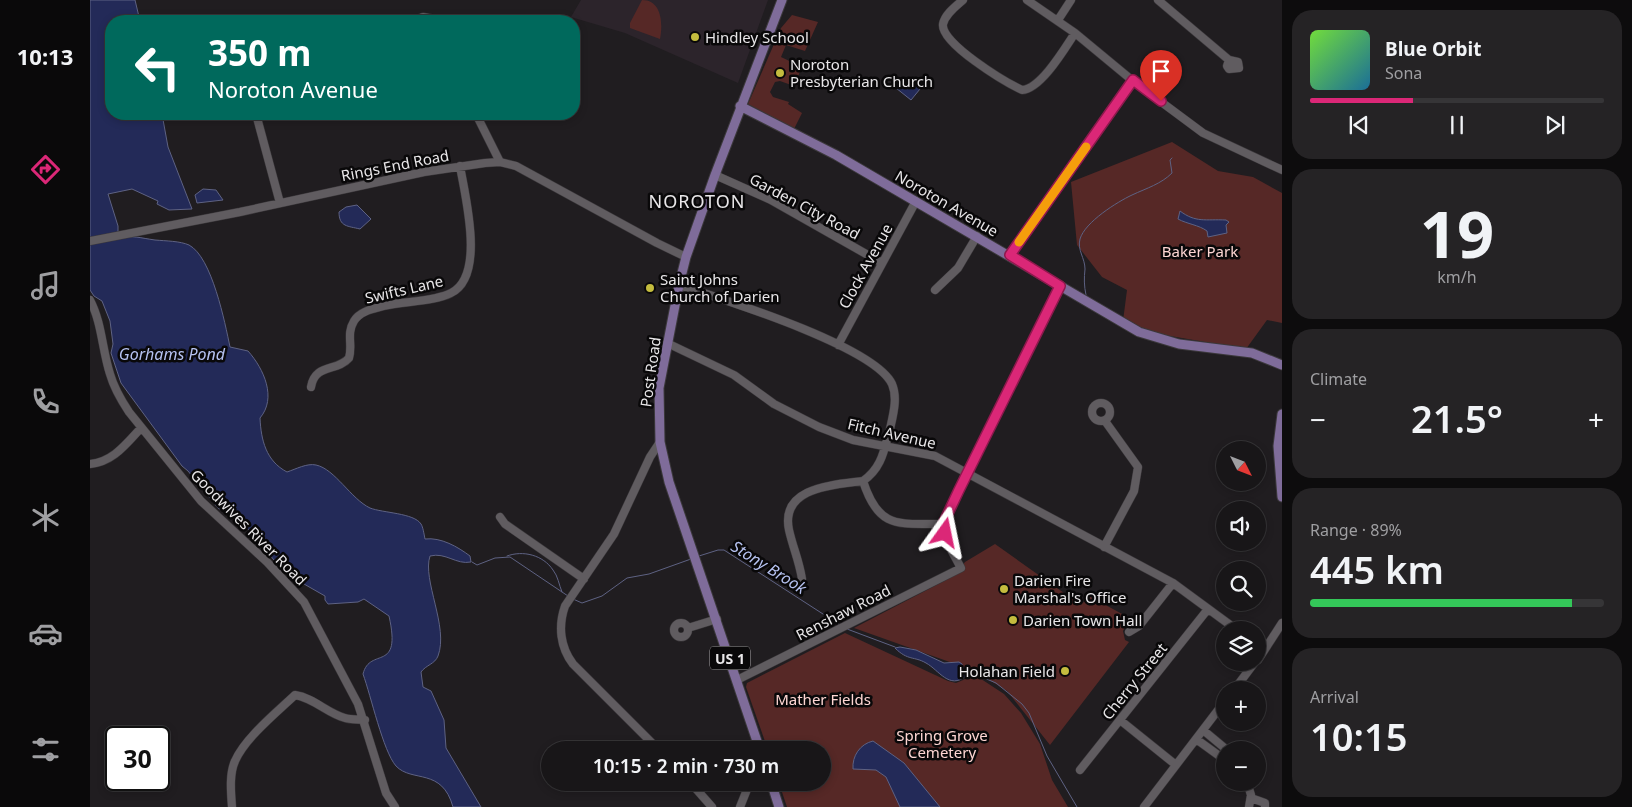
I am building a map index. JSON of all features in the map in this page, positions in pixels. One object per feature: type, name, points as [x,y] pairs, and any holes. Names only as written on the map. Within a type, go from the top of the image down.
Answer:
[{"type":"main road","name":"Post Road","points":[[757,741],[669,482],[660,442],[659,388],[686,256],[740,106],[782,0]]},
{"type":"main road","name":"Noroton Avenue","points":[[740,106],[836,155],[1139,332],[1179,344],[1252,353],[1282,365]]},
{"type":"main road","points":[[1282,414],[1279,428],[1282,498]]},
{"type":"main road","points":[[774,791],[779,807]]},
{"type":"street","points":[[963,0],[944,19],[943,27],[946,37],[963,52],[1022,90],[1030,89],[1042,78],[1076,33]]},
{"type":"street","points":[[1027,0],[1076,33],[1133,80],[1203,133],[1282,170]]},
{"type":"street","points":[[1058,20],[1071,0]]},
{"type":"street","points":[[1158,0],[1229,60]]},
{"type":"street","points":[[1010,255],[1133,80]]},
{"type":"street","points":[[258,120],[280,203]]},
{"type":"street","points":[[479,120],[500,162]]},
{"type":"street","name":"Rings End Road","points":[[90,241],[196,221],[424,172],[500,162],[516,166],[657,243],[686,256]]},
{"type":"street","name":"Swifts Lane","points":[[311,387],[314,376],[318,372],[324,368],[342,365],[349,358],[350,328],[361,314],[387,305],[450,294],[462,283],[468,270],[471,252],[460,166]]},
{"type":"street","name":"Garden City Road","points":[[715,175],[771,200],[882,263]]},
{"type":"street","name":"Clock Avenue","points":[[838,345],[916,201]]},
{"type":"street","points":[[935,290],[958,268],[977,236]]},
{"type":"street","points":[[680,285],[772,317],[838,345],[875,366],[891,383],[895,397],[894,414],[880,465],[873,474],[863,481],[820,487],[801,495],[791,506],[788,518],[789,532],[799,558],[802,579]]},
{"type":"street","points":[[863,481],[867,493],[881,515],[889,521],[943,524],[1060,286]]},
{"type":"street","name":"Goodwives River Road","points":[[90,300],[98,319],[106,358],[115,388],[141,428],[201,501],[251,546],[298,595],[312,616],[353,693],[365,720],[382,780],[395,807]]},
{"type":"street","name":"Fitch Avenue","points":[[667,343],[734,375],[774,404],[819,427],[853,440],[886,444],[935,456],[1173,583],[1225,621]]},
{"type":"street","points":[[1104,547],[1134,491],[1138,467],[1105,421]]},
{"type":"street","points":[[90,464],[99,463],[113,457],[141,428]]},
{"type":"street","points":[[650,741],[569,658],[561,635],[562,614],[571,597],[614,534],[650,457],[660,442]]},
{"type":"street","points":[[500,517],[505,524],[584,579]]},
{"type":"street","name":"Renshaw Road","points":[[737,680],[961,568],[948,544],[943,524]]},
{"type":"street","points":[[1129,632],[1139,626],[1173,583]]},
{"type":"street","name":"Cherry Street","points":[[1080,770],[1208,609]]},
{"type":"street","points":[[688,628],[717,619]]},
{"type":"street","points":[[1266,649],[1282,623]]},
{"type":"street","points":[[1241,681],[1248,671]]},
{"type":"street","points":[[232,807],[231,790],[235,762],[255,735],[295,695],[306,697],[346,719],[365,720]]},
{"type":"street","points":[[1148,805],[1216,713]]},
{"type":"street","points":[[1120,720],[1176,765]]},
{"type":"street","points":[[1203,730],[1216,741]]},
{"type":"street","points":[[1196,739],[1216,753]]},
{"type":"street","points":[[698,791],[712,807]]},
{"type":"street","points":[[740,807],[746,791]]},
{"type":"street","points":[[1249,791],[1250,807]]},
{"type":"street","points":[[1251,798],[1265,803],[1265,807]]},
{"type":"shaded area","name":"Hindley School","points":[[581,0],[768,0],[738,83],[625,33],[580,20],[580,15],[572,15]]},
{"type":"green space","points":[[642,0],[654,4],[660,14],[660,39],[630,28],[630,23]]},
{"type":"green space","points":[[792,15],[818,22],[805,51],[786,45],[781,57],[802,67],[794,86],[780,81],[775,82],[770,92],[773,97],[789,102],[788,104],[802,113],[794,129],[748,104],[781,28]]},
{"type":"green space","name":"Baker Park","points":[[1172,142],[1218,171],[1253,177],[1282,193],[1282,323],[1267,320],[1246,349],[1147,332],[1123,321],[1127,290],[1102,277],[1077,245],[1071,182]]},
{"type":"green space","points":[[995,544],[1081,605],[1089,596],[1135,621],[1127,623],[1123,631],[1125,640],[1129,642],[1050,745],[1007,691],[975,671],[854,628],[948,579],[957,573],[965,562]]},
{"type":"green space","name":"Spring Grove Cemetery","points":[[845,633],[948,681],[956,683],[975,675],[1004,694],[1021,713],[1040,744],[1052,780],[1068,807],[787,807],[782,791],[831,791],[831,741],[765,741],[746,687],[747,683]]},
{"type":"water","name":"Gorhams Pond","points":[[90,0],[135,0],[139,15],[105,15],[105,120],[163,120],[168,147],[192,209],[169,210],[157,204],[158,201],[132,189],[108,194],[118,226],[118,238],[133,237],[177,242],[189,245],[197,252],[211,276],[230,347],[248,351],[263,375],[268,393],[268,402],[260,418],[263,442],[274,462],[287,472],[309,465],[323,468],[330,472],[363,504],[376,510],[405,515],[417,520],[421,524],[425,539],[443,541],[470,556],[471,562],[461,562],[436,555],[430,556],[428,566],[429,578],[438,618],[440,644],[437,659],[421,672],[423,687],[431,691],[444,720],[446,748],[481,807],[453,807],[448,794],[442,786],[434,781],[403,771],[396,766],[386,748],[363,674],[372,661],[384,656],[391,646],[392,634],[389,616],[364,599],[358,602],[328,604],[325,596],[304,584],[274,560],[242,522],[218,508],[182,466],[121,383],[111,353],[113,344],[110,321],[102,301],[94,296],[90,290]]},
{"type":"water","points":[[893,79],[912,81],[920,89],[911,100],[896,88]]},
{"type":"water","points":[[203,189],[216,190],[223,200],[197,203],[195,195]]},
{"type":"water","points":[[357,205],[371,219],[360,229],[345,225],[339,217],[339,212],[346,207]]},
{"type":"water","points":[[1180,211],[1196,219],[1226,220],[1229,222],[1226,225],[1227,233],[1208,237],[1207,231],[1204,229],[1178,219]]},
{"type":"water","points":[[895,648],[916,650],[944,663],[959,662],[962,664],[966,676],[960,680],[949,680],[926,663],[907,657]]},
{"type":"water","points":[[873,741],[904,763],[940,807],[900,807],[886,777],[876,770],[853,769],[855,755],[864,745]]},
{"type":"waterway","points":[[1086,295],[1084,282],[1085,265],[1079,243],[1083,233],[1095,219],[1110,208],[1168,177],[1172,173],[1170,160],[1172,158]]},
{"type":"waterway","name":"Stony Brook","points":[[699,556],[724,550],[840,625]]},
{"type":"waterway","points":[[507,556],[526,554],[538,557],[555,572],[562,592]]},
{"type":"waterway","name":"Stony Brook","points":[[472,562],[477,565],[495,558],[510,557],[568,596]]},
{"type":"waterway","name":"Stony Brook","points":[[573,599],[582,603],[602,596],[627,578],[649,574],[691,559]]},
{"type":"waterway","name":"Stony Brook","points":[[847,629],[895,647]]},
{"type":"waterway","name":"Stony Brook","points":[[963,669],[996,683],[1022,704],[1029,713],[1047,756],[1077,807]]},
{"type":"slow traffic","points":[[1019,242],[1086,147]]},
{"type":"place","name":"Hindley School","points":[[695,37]]},
{"type":"place","name":"Noroton Presbyterian Church","points":[[780,73]]},
{"type":"place","name":"Saint Johns Church of Darien","points":[[650,288]]},
{"type":"place","name":"Darien Fire Marshal's Office","points":[[1004,589]]},
{"type":"place","name":"Darien Town Hall","points":[[1013,620]]},
{"type":"place","name":"Holahan Field","points":[[1065,671]]},
{"type":"district","name":"NOROTON","points":[[697,201]]},
{"type":"route","points":[[945,533],[943,524],[1060,286],[1010,255],[1133,80],[1161,101]]},
{"type":"park label","name":"Mather Fields","points":[[823,699]]}]
